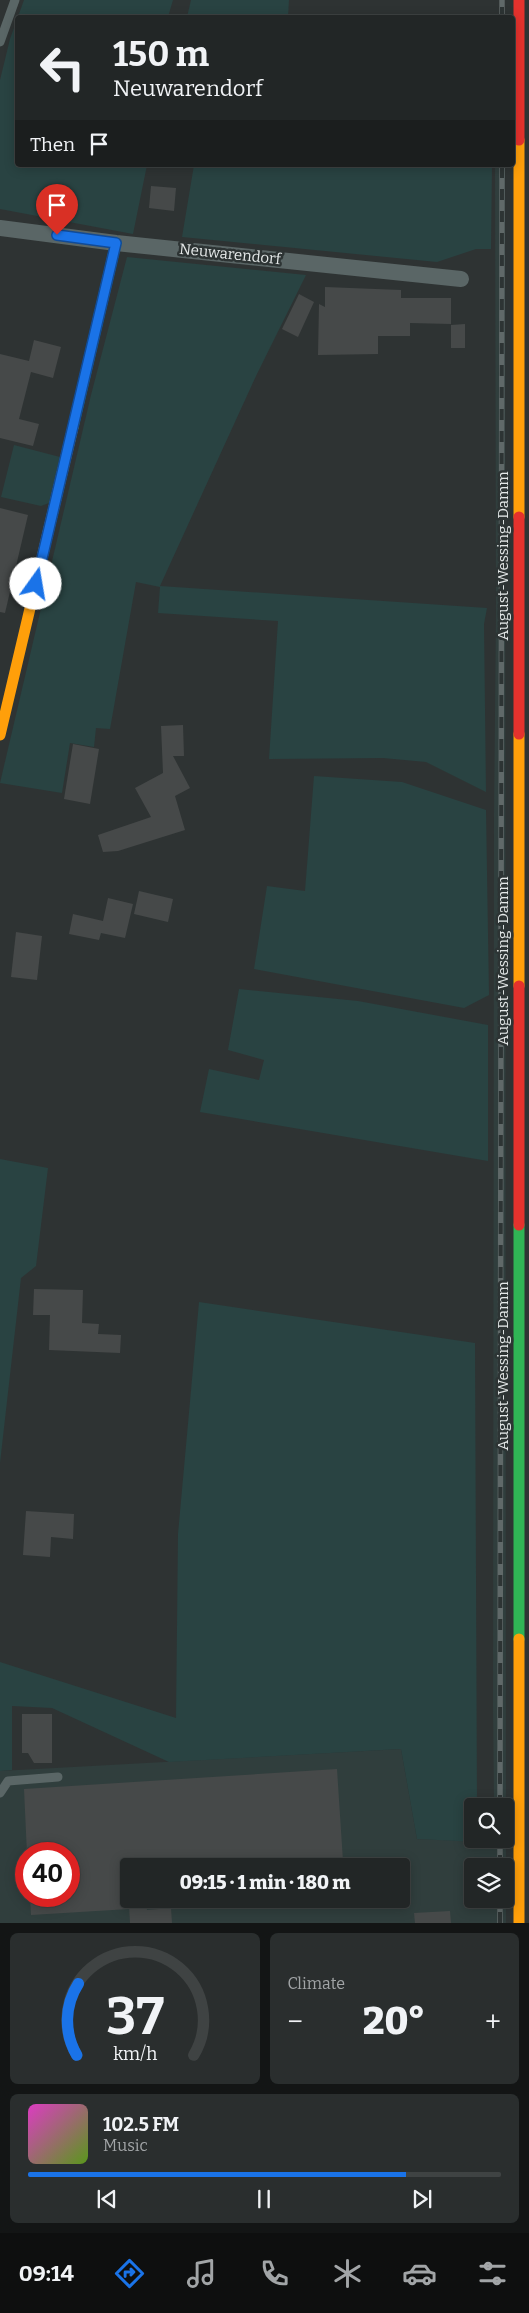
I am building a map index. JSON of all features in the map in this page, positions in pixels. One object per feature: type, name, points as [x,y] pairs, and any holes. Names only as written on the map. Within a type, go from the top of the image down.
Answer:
[{"type":"main road","name":"August-Wessing-Damm","points":[[519,0],[523,1317],[519,1923]]},
{"type":"main road","points":[[0,735],[116,243]]},
{"type":"street","name":"Neuwarendorf","points":[[0,228],[116,243],[461,278]]},
{"type":"lane","points":[[0,42],[15,0]]},
{"type":"lane","points":[[0,1792],[8,1781],[58,1777]]},
{"type":"shaded area","points":[[24,0],[173,0],[169,15],[19,15]]},
{"type":"shaded area","points":[[191,0],[289,0],[288,15],[187,15]]},
{"type":"shaded area","points":[[15,25],[15,167],[147,167],[133,234],[0,209],[0,80]]},
{"type":"shaded area","points":[[194,167],[492,167],[491,249],[476,249],[437,262],[182,237]]},
{"type":"shaded area","points":[[495,167],[505,167],[506,1798],[494,1798],[496,610]]},
{"type":"shaded area","points":[[127,257],[306,275],[256,376],[160,586],[487,608],[484,624],[486,792],[426,762],[383,758],[269,759],[278,621],[158,613],[160,587],[136,582],[110,729],[96,728],[94,747],[70,743],[62,793],[0,783],[91,395]]},
{"type":"shaded area","points":[[14,445],[60,457],[49,503],[41,506],[1,497]]},
{"type":"shaded area","points":[[314,776],[402,782],[486,810],[489,995],[464,1008],[254,969],[267,886],[305,891]]},
{"type":"shaded area","points":[[239,989],[358,1001],[488,1025],[488,1161],[200,1112],[209,1069],[259,1080],[264,1060],[228,1050]]},
{"type":"shaded area","points":[[0,1159],[48,1168],[36,1266],[21,1278],[0,1463]]},
{"type":"shaded area","points":[[199,1302],[475,1343],[477,1798],[464,1798],[464,1841],[417,1839],[401,1749],[169,1762],[52,1708],[12,1706],[12,1770],[0,1771],[0,1662],[176,1718],[178,1534]]},
{"type":"shaded area","points":[[401,1749],[417,1839],[464,1841],[464,1848],[506,1848],[506,1858],[464,1858],[464,1908],[506,1908],[506,1923],[0,1923],[0,1771]]},
{"type":"building","points":[[151,186],[176,188],[174,211],[149,208]]},
{"type":"building","points":[[325,287],[401,290],[401,298],[451,298],[451,324],[410,323],[410,336],[378,336],[378,354],[318,355],[319,304],[325,307]]},
{"type":"building","points":[[299,294],[314,302],[298,337],[282,329]]},
{"type":"building","points":[[465,324],[465,348],[451,348],[451,325]]},
{"type":"building","points":[[34,340],[61,347],[53,378],[31,372],[19,419],[39,424],[33,446],[0,438],[0,354],[29,361]]},
{"type":"building","points":[[0,508],[28,515],[5,613],[0,612]]},
{"type":"building","points":[[183,725],[184,756],[173,756],[190,788],[175,796],[185,830],[118,851],[103,852],[98,835],[151,817],[135,788],[163,773],[161,726]]},
{"type":"building","points":[[73,744],[99,749],[90,804],[64,799]]},
{"type":"building","points":[[139,891],[173,899],[168,922],[134,914]]},
{"type":"building","points":[[108,898],[133,904],[125,938],[101,933],[99,940],[69,934],[73,914],[103,921]]},
{"type":"building","points":[[16,932],[42,936],[37,980],[11,977]]},
{"type":"building","points":[[34,1289],[83,1290],[82,1323],[99,1324],[98,1334],[121,1335],[120,1353],[49,1350],[50,1315],[33,1315]]},
{"type":"building","points":[[26,1511],[74,1514],[73,1539],[51,1537],[50,1557],[23,1555]]},
{"type":"building","points":[[22,1714],[52,1714],[52,1763],[34,1763],[28,1753],[22,1753]]},
{"type":"building","points":[[337,1769],[343,1858],[120,1858],[120,1908],[129,1909],[31,1915],[31,1907],[80,1907],[80,1842],[26,1842],[24,1789]]},
{"type":"building","points":[[129,1908],[147,1908],[147,1910],[171,1908],[172,1923],[130,1923]]},
{"type":"building","points":[[450,1911],[451,1923],[415,1923],[414,1913]]},
{"type":"railway","points":[[502,0],[502,15]]},
{"type":"railway","points":[[500,1798],[502,167]]},
{"type":"railway","points":[[500,1848],[500,1858]]},
{"type":"railway","points":[[500,1908],[500,1923]]},
{"type":"traffic: fast","points":[[73,427],[116,243]]},
{"type":"traffic: fast","points":[[519,1225],[519,1639]]},
{"type":"traffic: slow","points":[[519,140],[519,517]]},
{"type":"traffic: slow","points":[[0,735],[73,427]]},
{"type":"traffic: slow","points":[[519,734],[519,986]]},
{"type":"traffic: slow","points":[[519,1639],[519,1923]]},
{"type":"traffic: jam","points":[[519,0],[519,140]]},
{"type":"traffic: jam","points":[[519,517],[519,734]]},
{"type":"traffic: jam","points":[[519,986],[519,1225]]},
{"type":"route","points":[[36,584],[116,243],[57,235]]}]
